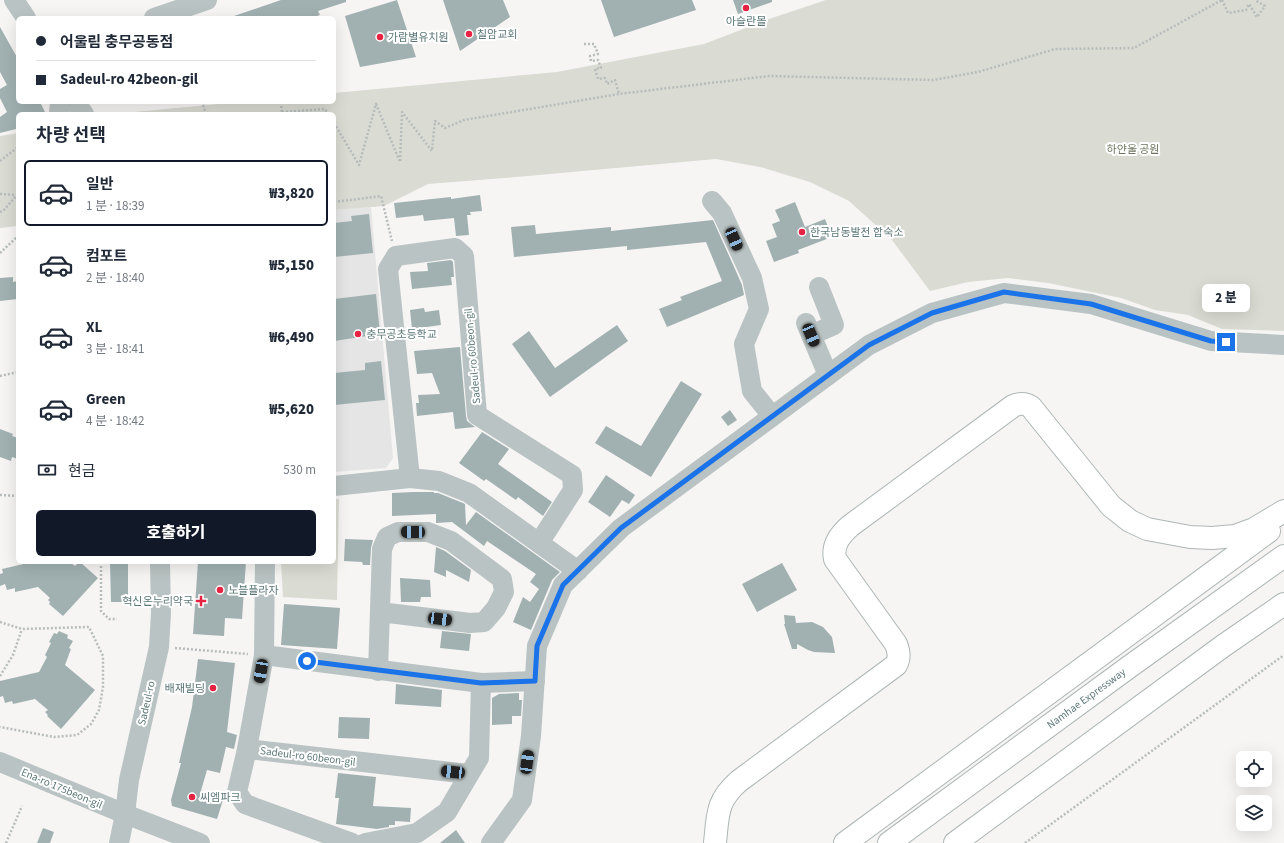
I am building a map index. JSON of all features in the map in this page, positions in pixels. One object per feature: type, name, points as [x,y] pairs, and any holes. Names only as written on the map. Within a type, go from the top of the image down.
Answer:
[{"type":"highway","points":[[716,843],[721,804],[729,790],[745,776],[896,665],[899,660],[899,653],[896,644],[835,559],[833,551],[841,534],[1013,406],[1023,404],[1031,407],[1111,506],[1130,521],[1147,529],[1190,537],[1212,538],[1235,536],[1254,529],[1284,511]]},
{"type":"highway","points":[[845,843],[1284,520]]},
{"type":"highway","name":"Namhae Expressway","points":[[889,843],[1135,662],[1284,556]]},
{"type":"highway","points":[[955,843],[1210,656],[1284,604]]},
{"type":"street","points":[[14,0],[25,16]]},
{"type":"street","points":[[160,16],[207,0]]},
{"type":"street","points":[[712,201],[722,213],[752,278],[758,309],[744,344],[752,391],[772,416]]},
{"type":"street","name":"Sadeul-ro 60beon-gil","points":[[396,256],[455,248],[464,256],[477,415],[572,475],[573,490],[539,543]]},
{"type":"street","points":[[396,256],[388,269],[410,478]]},
{"type":"street","points":[[819,287],[834,325],[808,329],[828,375]]},
{"type":"street","points":[[491,843],[522,800],[531,736],[537,646],[563,585],[621,528],[869,345],[932,313],[1004,292],[1091,304],[1211,341],[1284,345]]},
{"type":"street","points":[[336,486],[410,478],[439,481],[469,493],[578,571]]},
{"type":"street","points":[[378,671],[382,549],[387,537],[398,532],[428,532],[451,541],[502,579],[504,592],[496,608],[484,622],[470,623],[380,612]]},
{"type":"street","name":"Sadeul-ro","points":[[118,843],[125,814],[129,780],[159,647],[162,613],[160,564]]},
{"type":"street","points":[[247,749],[264,656],[265,564]]},
{"type":"street","points":[[264,656],[481,683],[535,681]]},
{"type":"street","points":[[365,843],[417,833],[446,812],[479,758],[481,683]]},
{"type":"street","name":"Sadeul-ro 60beon-gil","points":[[352,843],[245,804],[238,792],[247,749],[469,774]]},
{"type":"street","name":"Ena-ro 175beon-gil","points":[[0,762],[125,814],[200,843]]},
{"type":"path","points":[[336,126],[359,165],[376,104],[400,162],[402,112],[432,151],[435,121],[445,128],[464,120],[619,94],[769,76],[933,80],[978,72],[1055,48],[1134,48],[1222,0],[1228,13],[1246,10],[1249,4],[1257,17],[1265,6],[1255,0]]},
{"type":"path","points":[[584,44],[594,44],[598,54],[590,56],[591,61],[598,60],[601,68],[595,69],[598,79],[605,78],[607,84],[615,80],[619,94]]},
{"type":"path","points":[[203,106],[205,112]]},
{"type":"path","points":[[291,112],[319,109],[325,109],[327,112]]},
{"type":"path","points":[[0,161],[16,148]]},
{"type":"path","points":[[0,194],[16,195]]},
{"type":"path","points":[[0,212],[3,211],[16,196]]},
{"type":"path","points":[[336,202],[381,196],[396,256]]},
{"type":"path","points":[[0,253],[16,238]]},
{"type":"path","points":[[0,376],[16,372]]},
{"type":"path","points":[[0,495],[16,496]]},
{"type":"path","points":[[101,564],[101,611],[109,619],[117,619]]},
{"type":"path","points":[[0,622],[22,629],[89,627],[103,656],[103,687],[99,710],[92,724],[77,735],[54,737],[0,727]]},
{"type":"path","points":[[0,676],[13,655],[22,629]]},
{"type":"path","points":[[159,647],[264,656]]},
{"type":"path","points":[[1025,843],[1284,655]]},
{"type":"path","points":[[6,843],[22,806]]},
{"type":"shaded area","name":"충무공초등학교","points":[[371,207],[393,458],[386,468],[336,472],[336,210]]},
{"type":"green space","name":"하얀울 공원","points":[[826,0],[1284,0],[1284,331],[1222,329],[1188,315],[1155,310],[1121,298],[1048,283],[1008,278],[968,282],[930,291],[892,240],[849,201],[810,182],[760,167],[716,159],[428,184],[384,206],[336,210],[336,112],[134,112],[219,104],[336,104],[336,93],[557,72],[704,44],[769,19]]},
{"type":"green space","points":[[16,133],[16,226],[0,228],[0,136]]},
{"type":"green space","points":[[336,499],[339,499],[337,600],[283,597],[281,564],[336,564]]},
{"type":"building","points":[[281,0],[346,0],[346,2],[318,11],[320,15],[317,16],[234,16]]},
{"type":"building","name":"가람별유치원","points":[[397,0],[416,57],[360,67],[345,16]]},
{"type":"building","name":"칠암교회","points":[[443,0],[503,0],[510,17],[460,51]]},
{"type":"building","points":[[601,0],[692,0],[696,10],[614,37]]},
{"type":"building","name":"아슬란몰","points":[[733,0],[772,0],[772,2],[738,14]]},
{"type":"building","points":[[0,27],[16,55],[16,104],[41,104],[45,112],[16,112],[16,129],[0,133],[0,117],[7,112],[0,98],[0,89],[7,85],[0,72]]},
{"type":"building","points":[[480,195],[482,211],[470,212],[471,215],[467,215],[469,235],[456,236],[454,218],[424,221],[423,215],[396,218],[394,203],[451,197],[451,199]]},
{"type":"building","name":"한국남동발전 합숙소","points":[[795,202],[805,227],[825,219],[832,237],[798,250],[799,253],[774,262],[766,241],[777,237],[772,224],[780,221],[775,210]]},
{"type":"building","points":[[369,214],[373,253],[336,257],[336,223],[352,221],[351,216]]},
{"type":"building","points":[[713,220],[742,285],[744,295],[667,327],[659,309],[682,300],[680,297],[722,281],[706,242],[627,250],[627,246],[514,257],[511,227],[535,225],[536,234],[611,227],[611,231]]},
{"type":"building","points":[[451,260],[453,262],[454,277],[451,277],[452,285],[412,289],[410,272],[428,271],[427,263]]},
{"type":"building","points":[[13,277],[13,282],[16,281],[16,299],[0,301],[0,278]]},
{"type":"building","points":[[376,294],[380,334],[336,341],[336,299]]},
{"type":"building","points":[[424,308],[425,312],[439,310],[441,325],[412,329],[410,310]]},
{"type":"building","points":[[617,325],[628,341],[550,397],[512,344],[529,331],[555,368]]},
{"type":"building","points":[[460,347],[466,416],[467,421],[475,427],[455,429],[453,412],[417,416],[416,403],[419,403],[418,395],[440,394],[432,373],[417,374],[414,351]]},
{"type":"building","points":[[381,361],[385,400],[336,405],[336,373],[365,370],[365,363]]},
{"type":"building","points":[[681,381],[702,394],[651,477],[595,443],[606,426],[641,446]]},
{"type":"building","points":[[730,410],[737,420],[728,426],[721,417]]},
{"type":"building","points":[[0,429],[13,434],[12,436],[16,437],[16,458],[12,457],[11,461],[0,457]]},
{"type":"building","points":[[482,432],[509,449],[498,464],[552,502],[543,516],[518,497],[516,500],[486,479],[484,481],[459,463]]},
{"type":"building","points":[[606,475],[635,495],[629,504],[622,500],[610,517],[588,502]]},
{"type":"building","points":[[434,492],[465,504],[466,525],[476,512],[560,572],[552,580],[531,630],[513,622],[523,597],[530,602],[539,589],[530,582],[536,574],[487,541],[484,546],[452,522],[436,523],[436,514],[392,516],[392,493]]},
{"type":"building","points":[[345,539],[373,540],[370,565],[363,565],[362,562],[344,561]]},
{"type":"building","points":[[436,547],[445,551],[471,570],[469,582],[446,570],[446,577],[434,572]]},
{"type":"building","points":[[782,563],[797,590],[757,612],[742,584]]},
{"type":"building","points":[[23,564],[72,564],[75,566],[77,564],[82,564],[98,578],[63,616],[49,604],[50,602],[48,600],[50,598],[38,587],[15,592],[15,588],[7,590],[5,584],[0,586],[0,574],[3,573],[2,569]]},
{"type":"building","points":[[110,564],[128,564],[128,602],[111,602]]},
{"type":"building","name":"노블플라자","points":[[198,564],[246,564],[242,619],[225,618],[224,636],[193,634]]},
{"type":"building","points":[[400,578],[430,580],[431,597],[421,597],[420,602],[401,602]]},
{"type":"building","points":[[284,604],[340,608],[337,649],[281,645]]},
{"type":"building","points":[[784,615],[795,616],[796,623],[812,622],[823,627],[832,637],[835,653],[814,652],[797,644],[797,649],[792,649],[784,624]]},
{"type":"building","points":[[59,631],[68,635],[67,638],[73,641],[69,648],[71,649],[65,665],[95,690],[61,729],[47,716],[48,715],[45,712],[48,710],[35,699],[13,704],[12,701],[5,703],[3,696],[0,697],[0,681],[39,672],[47,657],[45,655],[51,643],[49,642],[54,633],[57,634]]},
{"type":"building","points":[[442,631],[471,634],[469,651],[440,648]]},
{"type":"building","points":[[198,659],[235,663],[227,732],[237,735],[234,749],[226,747],[220,773],[207,770],[200,794],[223,800],[217,819],[172,806],[171,800],[181,763],[179,763],[192,707]]},
{"type":"building","points":[[396,684],[442,690],[441,707],[395,704]]},
{"type":"building","points":[[519,693],[519,700],[522,700],[521,716],[512,716],[512,724],[492,725],[492,698],[499,694]]},
{"type":"building","points":[[339,717],[370,718],[369,739],[338,738]]},
{"type":"building","points":[[338,773],[376,777],[373,806],[411,808],[410,822],[395,821],[395,825],[389,825],[389,827],[377,829],[336,824],[339,798],[335,798]]},
{"type":"building","points":[[43,828],[54,832],[50,843],[37,843]]},
{"type":"building","points":[[456,830],[465,843],[440,843]]},
{"type":"place","name":"아슬란몰","points":[[746,8]]},
{"type":"place","name":"칠암교회","points":[[469,34]]},
{"type":"place","name":"가람별유치원","points":[[380,37]]},
{"type":"place","name":"한국남동발전 합숙소","points":[[802,232]]},
{"type":"place","name":"충무공초등학교","points":[[358,334]]},
{"type":"place","name":"노블플라자","points":[[220,590]]},
{"type":"place","name":"혁신온누리약국","points":[[201,601]]},
{"type":"place","name":"배재빌딩","points":[[213,688]]},
{"type":"place","name":"씨엠파크","points":[[192,797]]},
{"type":"route","points":[[307,661],[481,683],[535,681],[537,646],[563,585],[621,528],[869,345],[932,313],[1004,292],[1091,304],[1211,341],[1226,342]]}]
